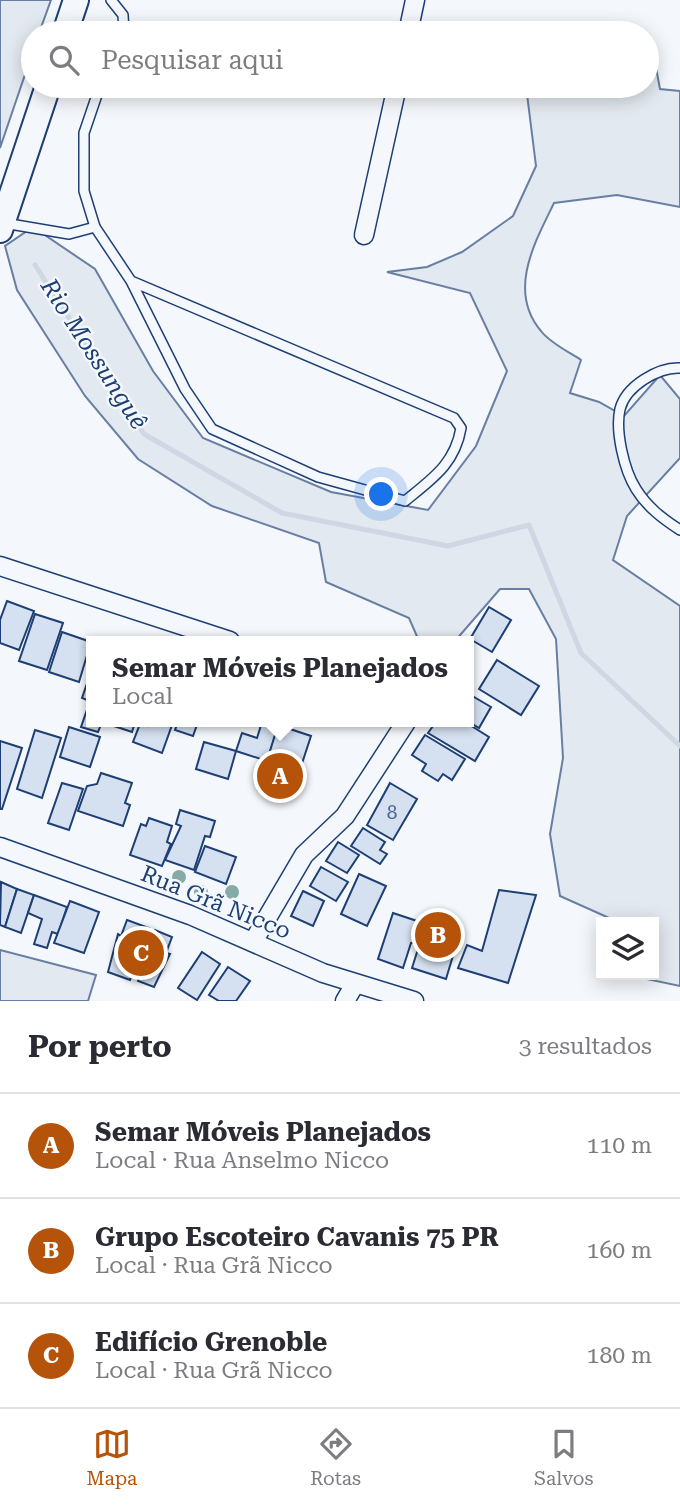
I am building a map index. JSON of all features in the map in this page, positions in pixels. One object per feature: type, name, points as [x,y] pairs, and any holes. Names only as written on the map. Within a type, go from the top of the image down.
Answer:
[{"type":"street","points":[[69,21],[76,0]]},
{"type":"street","points":[[411,21],[415,0]]},
{"type":"street","points":[[1,226],[43,98]]},
{"type":"street","points":[[364,235],[394,98]]},
{"type":"street","points":[[0,566],[215,636]]},
{"type":"street","points":[[253,942],[304,855],[345,816],[403,727]]},
{"type":"street","name":"Rua Grã Nicco","points":[[0,847],[149,899],[355,984],[414,1001]]},
{"type":"street","points":[[345,1001],[355,984]]},
{"type":"lane","points":[[111,0],[123,15],[123,21]]},
{"type":"lane","points":[[96,98],[84,133],[84,191],[95,228],[131,281],[185,389],[212,429],[318,477],[405,501],[443,470],[457,448],[461,428],[454,418],[131,281]]},
{"type":"lane","points":[[1,226],[69,234],[95,228]]},
{"type":"lane","points":[[680,368],[651,375],[636,386],[621,407],[619,429],[635,487],[662,518],[680,530]]},
{"type":"shaded area","points":[[0,0],[51,0],[43,21],[21,21],[21,86],[0,148]]},
{"type":"shaded area","points":[[659,84],[660,89],[680,91],[680,207],[617,195],[554,203],[533,250],[525,283],[531,316],[541,331],[581,360],[570,393],[599,402],[624,416],[660,375],[680,399],[680,458],[627,516],[613,560],[680,606],[680,986],[652,980],[659,980],[659,917],[607,917],[560,896],[550,834],[563,758],[556,639],[529,589],[500,589],[459,636],[417,636],[409,618],[326,582],[319,543],[212,506],[138,459],[85,396],[17,290],[5,246],[33,227],[95,269],[153,371],[203,438],[331,492],[428,510],[476,446],[507,371],[470,293],[387,272],[427,267],[462,252],[513,216],[536,166],[528,98],[659,98]]},
{"type":"shaded area","points":[[0,950],[96,975],[88,1001],[0,1001]]},
{"type":"building","points":[[7,601],[34,611],[19,650],[0,643],[0,620]]},
{"type":"building","points":[[489,607],[511,620],[492,652],[474,641],[472,636]]},
{"type":"building","points":[[35,614],[63,623],[47,670],[19,661]]},
{"type":"building","points":[[62,632],[86,640],[86,659],[79,682],[49,672]]},
{"type":"building","points":[[497,660],[539,686],[521,715],[479,689]]},
{"type":"building","points":[[474,697],[491,707],[479,728],[474,725]]},
{"type":"building","points":[[86,713],[86,727],[100,727],[98,732],[81,727]]},
{"type":"building","points":[[69,727],[100,737],[90,767],[60,757]]},
{"type":"building","points":[[117,727],[134,727],[132,732]]},
{"type":"building","points":[[139,727],[171,727],[162,753],[133,742]]},
{"type":"building","points":[[176,727],[196,727],[193,736],[175,730]]},
{"type":"building","points":[[260,727],[278,727],[267,761],[236,751],[242,733],[257,738]]},
{"type":"building","points":[[277,727],[311,736],[290,800],[258,790]]},
{"type":"building","points":[[432,727],[473,727],[489,737],[475,761],[428,733]]},
{"type":"building","points":[[35,730],[61,738],[42,798],[17,789]]},
{"type":"building","points":[[425,735],[465,759],[452,780],[443,774],[438,781],[422,771],[426,764],[412,755]]},
{"type":"building","points":[[0,741],[22,748],[2,809],[0,809]]},
{"type":"building","points":[[204,742],[236,751],[228,779],[196,769]]},
{"type":"building","points":[[101,773],[132,783],[125,803],[130,805],[123,826],[78,811],[87,786],[97,784]]},
{"type":"building","points":[[62,783],[83,789],[69,830],[48,823]]},
{"type":"building","points":[[390,783],[417,799],[393,840],[367,825]]},
{"type":"building","points":[[180,810],[215,821],[210,837],[205,836],[194,870],[165,860],[181,826],[176,824]]},
{"type":"building","points":[[149,818],[172,826],[167,842],[171,844],[162,866],[130,855],[141,824],[146,826]]},
{"type":"building","points":[[363,828],[385,842],[380,850],[387,854],[380,864],[351,846]]},
{"type":"building","points":[[338,842],[359,855],[347,873],[326,861]]},
{"type":"building","points":[[205,846],[236,857],[226,884],[195,872]]},
{"type":"building","points":[[321,867],[348,882],[336,901],[310,886]]},
{"type":"building","points":[[359,874],[386,886],[367,926],[341,914]]},
{"type":"building","points":[[1,882],[17,889],[5,927],[0,925]]},
{"type":"building","points":[[17,889],[34,895],[21,933],[5,927]]},
{"type":"building","points":[[499,890],[536,895],[508,983],[458,968],[467,945],[482,951]]},
{"type":"building","points":[[303,891],[324,901],[313,926],[291,916]]},
{"type":"building","points":[[34,895],[67,907],[58,934],[52,932],[47,948],[34,944],[42,919],[28,913]]},
{"type":"building","points":[[70,901],[99,912],[84,953],[54,943]]},
{"type":"building","points":[[393,913],[423,923],[417,943],[411,943],[403,968],[378,959]]},
{"type":"building","points":[[429,914],[457,922],[449,947],[455,949],[446,979],[412,968]]},
{"type":"building","points":[[127,920],[149,928],[145,939],[151,942],[155,930],[172,937],[166,953],[170,954],[154,987],[138,981],[141,971],[134,968],[130,980],[108,972],[118,934],[121,936]]},
{"type":"building","points":[[202,952],[220,964],[197,1000],[178,988]]},
{"type":"building","points":[[228,967],[250,981],[236,1001],[219,1001],[209,995]]},
{"type":"waterway","name":"Rio Mossunguê","points":[[35,265],[144,434],[282,513],[448,546],[529,525],[581,653],[680,746]]},
{"type":"place","name":"Semar Móveis Planejados","points":[[280,776]]},
{"type":"place","name":"Grupo Escoteiro Cavanis 75 PR","points":[[438,935]]},
{"type":"place","name":"Edifício Grenoble","points":[[141,953]]}]
